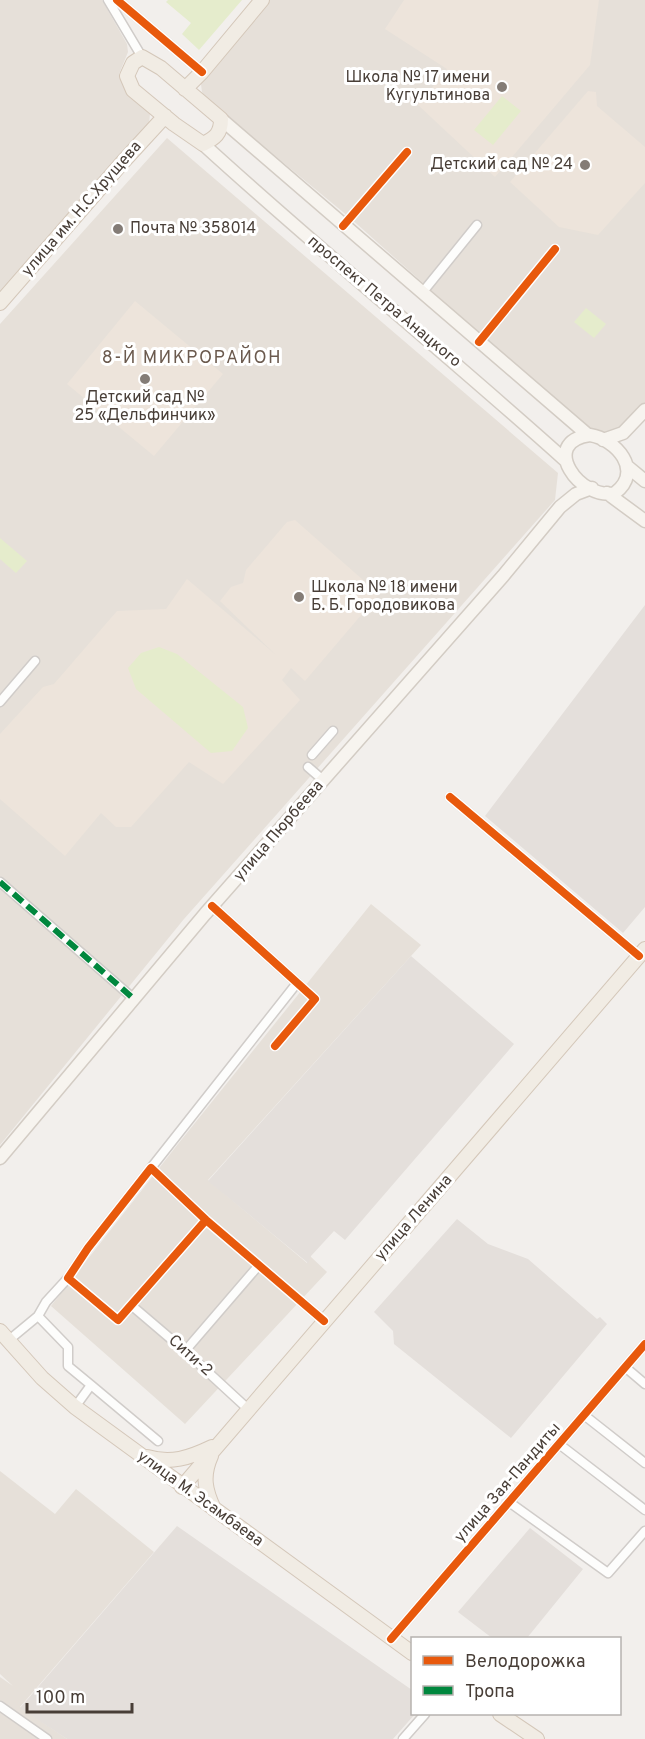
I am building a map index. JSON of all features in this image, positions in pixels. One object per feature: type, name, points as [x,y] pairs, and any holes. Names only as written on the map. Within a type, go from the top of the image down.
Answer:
[{"type":"main road","points":[[185,89],[202,72],[261,0]]},
{"type":"main road","name":"проспект Петра Анацкого","points":[[565,460],[344,267],[277,212],[202,144],[134,90],[127,76],[129,68],[142,57],[161,68],[588,435]]},
{"type":"main road","name":"улица им. Н.С.Хрущева","points":[[0,303],[165,116]]},
{"type":"main road","points":[[202,144],[215,137],[221,129],[221,119]]},
{"type":"main road","points":[[603,440],[617,436],[635,422],[645,410]]},
{"type":"main road","points":[[607,494],[622,488],[628,474],[625,442],[635,422]]},
{"type":"main road","points":[[560,507],[570,487],[571,474],[565,460],[570,445],[575,439],[588,435],[597,436],[603,440],[645,481]]},
{"type":"main road","points":[[571,474],[592,488],[607,494],[645,521]]},
{"type":"main road","points":[[560,507],[576,494],[592,488]]},
{"type":"main road","name":"улица Пюрбеева","points":[[0,1158],[212,906],[503,576],[560,507]]},
{"type":"main road","name":"улица Ленина","points":[[182,1487],[642,953]]},
{"type":"main road","name":"улица М. Эсамбаева","points":[[4,1338],[42,1378],[75,1407],[411,1652]]},
{"type":"main road","points":[[139,1455],[165,1461],[176,1460],[188,1458],[216,1445]]},
{"type":"main road","points":[[215,1511],[207,1494],[205,1482],[208,1463],[216,1445]]},
{"type":"main road","points":[[503,1715],[537,1739]]},
{"type":"street","points":[[108,0],[142,57]]},
{"type":"street","points":[[117,0],[202,72]]},
{"type":"street","points":[[130,34],[134,24],[142,21]]},
{"type":"street","points":[[343,226],[407,152]]},
{"type":"street","points":[[422,293],[477,225]]},
{"type":"street","points":[[479,342],[555,249]]},
{"type":"street","points":[[0,702],[35,662]]},
{"type":"street","points":[[312,755],[333,730]]},
{"type":"street","points":[[308,767],[323,780]]},
{"type":"street","points":[[450,797],[642,953]]},
{"type":"street","points":[[0,882],[134,999]]},
{"type":"street","points":[[212,906],[315,999],[275,1046]]},
{"type":"street","points":[[4,1338],[38,1316],[46,1302],[68,1278],[88,1248],[297,983]]},
{"type":"street","points":[[151,1168],[206,1220],[324,1321]]},
{"type":"street","points":[[68,1278],[118,1320],[206,1220]]},
{"type":"street","points":[[185,1351],[259,1265]]},
{"type":"street","name":"Сити-2","points":[[131,1305],[248,1409]]},
{"type":"street","points":[[38,1316],[68,1347],[68,1366],[158,1441]]},
{"type":"street","name":"улица Зая-Пандиты","points":[[391,1639],[645,1344]]},
{"type":"street","points":[[625,1367],[645,1384]]},
{"type":"street","points":[[75,1407],[91,1385]]},
{"type":"street","points":[[584,1415],[645,1462]]},
{"type":"street","points":[[559,1444],[645,1510]]},
{"type":"street","points":[[508,1502],[608,1573],[645,1531]]},
{"type":"street","points":[[0,1706],[47,1739]]},
{"type":"street","points":[[403,1739],[423,1715]]},
{"type":"shaded area","points":[[0,0],[102,0],[127,44],[128,52],[119,74],[123,85],[147,107],[150,113],[149,125],[0,297]]},
{"type":"shaded area","points":[[270,0],[645,0],[645,404],[624,429],[608,435],[588,430],[349,217],[206,99],[201,84],[205,76]]},
{"type":"shaded area","name":"Школа № 17 имени Кугультинова","points":[[404,0],[599,0],[590,65],[495,177],[418,105],[447,69],[385,29]]},
{"type":"shaded area","name":"Детский сад № 24","points":[[588,91],[596,92],[597,106],[645,147],[645,183],[598,235],[559,227],[510,182]]},
{"type":"shaded area","name":"8-Й МИКРОРАЙОН","points":[[167,138],[558,473],[555,500],[184,919],[0,1145],[0,324]]},
{"type":"shaded area","name":"Детский сад № 25 «Дельфинчик»","points":[[135,301],[223,374],[154,456],[67,384]]},
{"type":"shaded area","points":[[295,520],[379,594],[305,681],[291,668],[282,680],[300,700],[223,784],[189,762],[131,827],[116,827],[101,813],[65,856],[0,799],[0,734],[43,687],[54,684],[117,611],[166,609],[187,579],[276,655],[220,601],[231,587],[243,583],[246,570],[287,522]]},
{"type":"shaded area","points":[[645,605],[645,907],[623,933],[485,816]]},
{"type":"shaded area","points":[[371,904],[421,945],[208,1180],[307,1263],[310,1256],[327,1272],[185,1424],[51,1306]]},
{"type":"shaded area","points":[[411,956],[514,1044],[345,1240],[334,1231],[311,1256],[308,1263],[208,1181]]},
{"type":"shaded area","points":[[457,1219],[488,1244],[528,1259],[597,1319],[600,1317],[607,1324],[511,1438],[394,1344],[393,1331],[374,1312]]},
{"type":"shaded area","points":[[0,1471],[55,1514],[76,1489],[154,1552],[20,1707],[67,1739],[0,1739],[0,1677],[13,1686],[0,1674]]},
{"type":"shaded area","points":[[177,1526],[411,1689],[411,1715],[414,1715],[393,1739],[67,1739],[20,1708]]},
{"type":"shaded area","points":[[530,1528],[583,1569],[528,1637],[491,1637],[458,1612]]},
{"type":"green space","points":[[168,0],[242,0],[199,50],[182,34],[191,23],[166,2]]},
{"type":"green space","points":[[502,96],[521,111],[493,145],[474,130]]},
{"type":"green space","points":[[586,308],[606,324],[594,338],[574,322]]},
{"type":"green space","points":[[0,538],[27,561],[16,573],[0,559]]},
{"type":"green space","points":[[159,647],[177,654],[243,707],[248,728],[232,751],[211,753],[136,689],[128,668],[141,653]]},
{"type":"marked path","points":[[0,882],[134,999]]},
{"type":"cycle path","points":[[117,0],[202,72]]},
{"type":"cycle path","points":[[343,226],[407,152]]},
{"type":"cycle path","points":[[479,342],[555,249]]},
{"type":"cycle path","points":[[450,797],[639,956]]},
{"type":"cycle path","points":[[212,906],[315,999],[275,1046]]},
{"type":"cycle path","points":[[206,1220],[118,1320],[68,1278],[88,1248],[151,1168],[206,1220],[324,1321]]},
{"type":"cycle path","points":[[391,1639],[645,1344]]},
{"type":"place","name":"Школа № 17 имени Кугультинова","points":[[502,87]]},
{"type":"place","name":"Детский сад № 24","points":[[585,165]]},
{"type":"place","name":"Почта № 358014","points":[[118,229]]},
{"type":"place","name":"Детский сад № 25 «Дельфинчик»","points":[[145,379]]},
{"type":"place","name":"Школа № 18 имени Б. Б. Городовикова","points":[[299,597]]},
{"type":"district","name":"8-Й МИКРОРАЙОН","points":[[192,358]]}]
